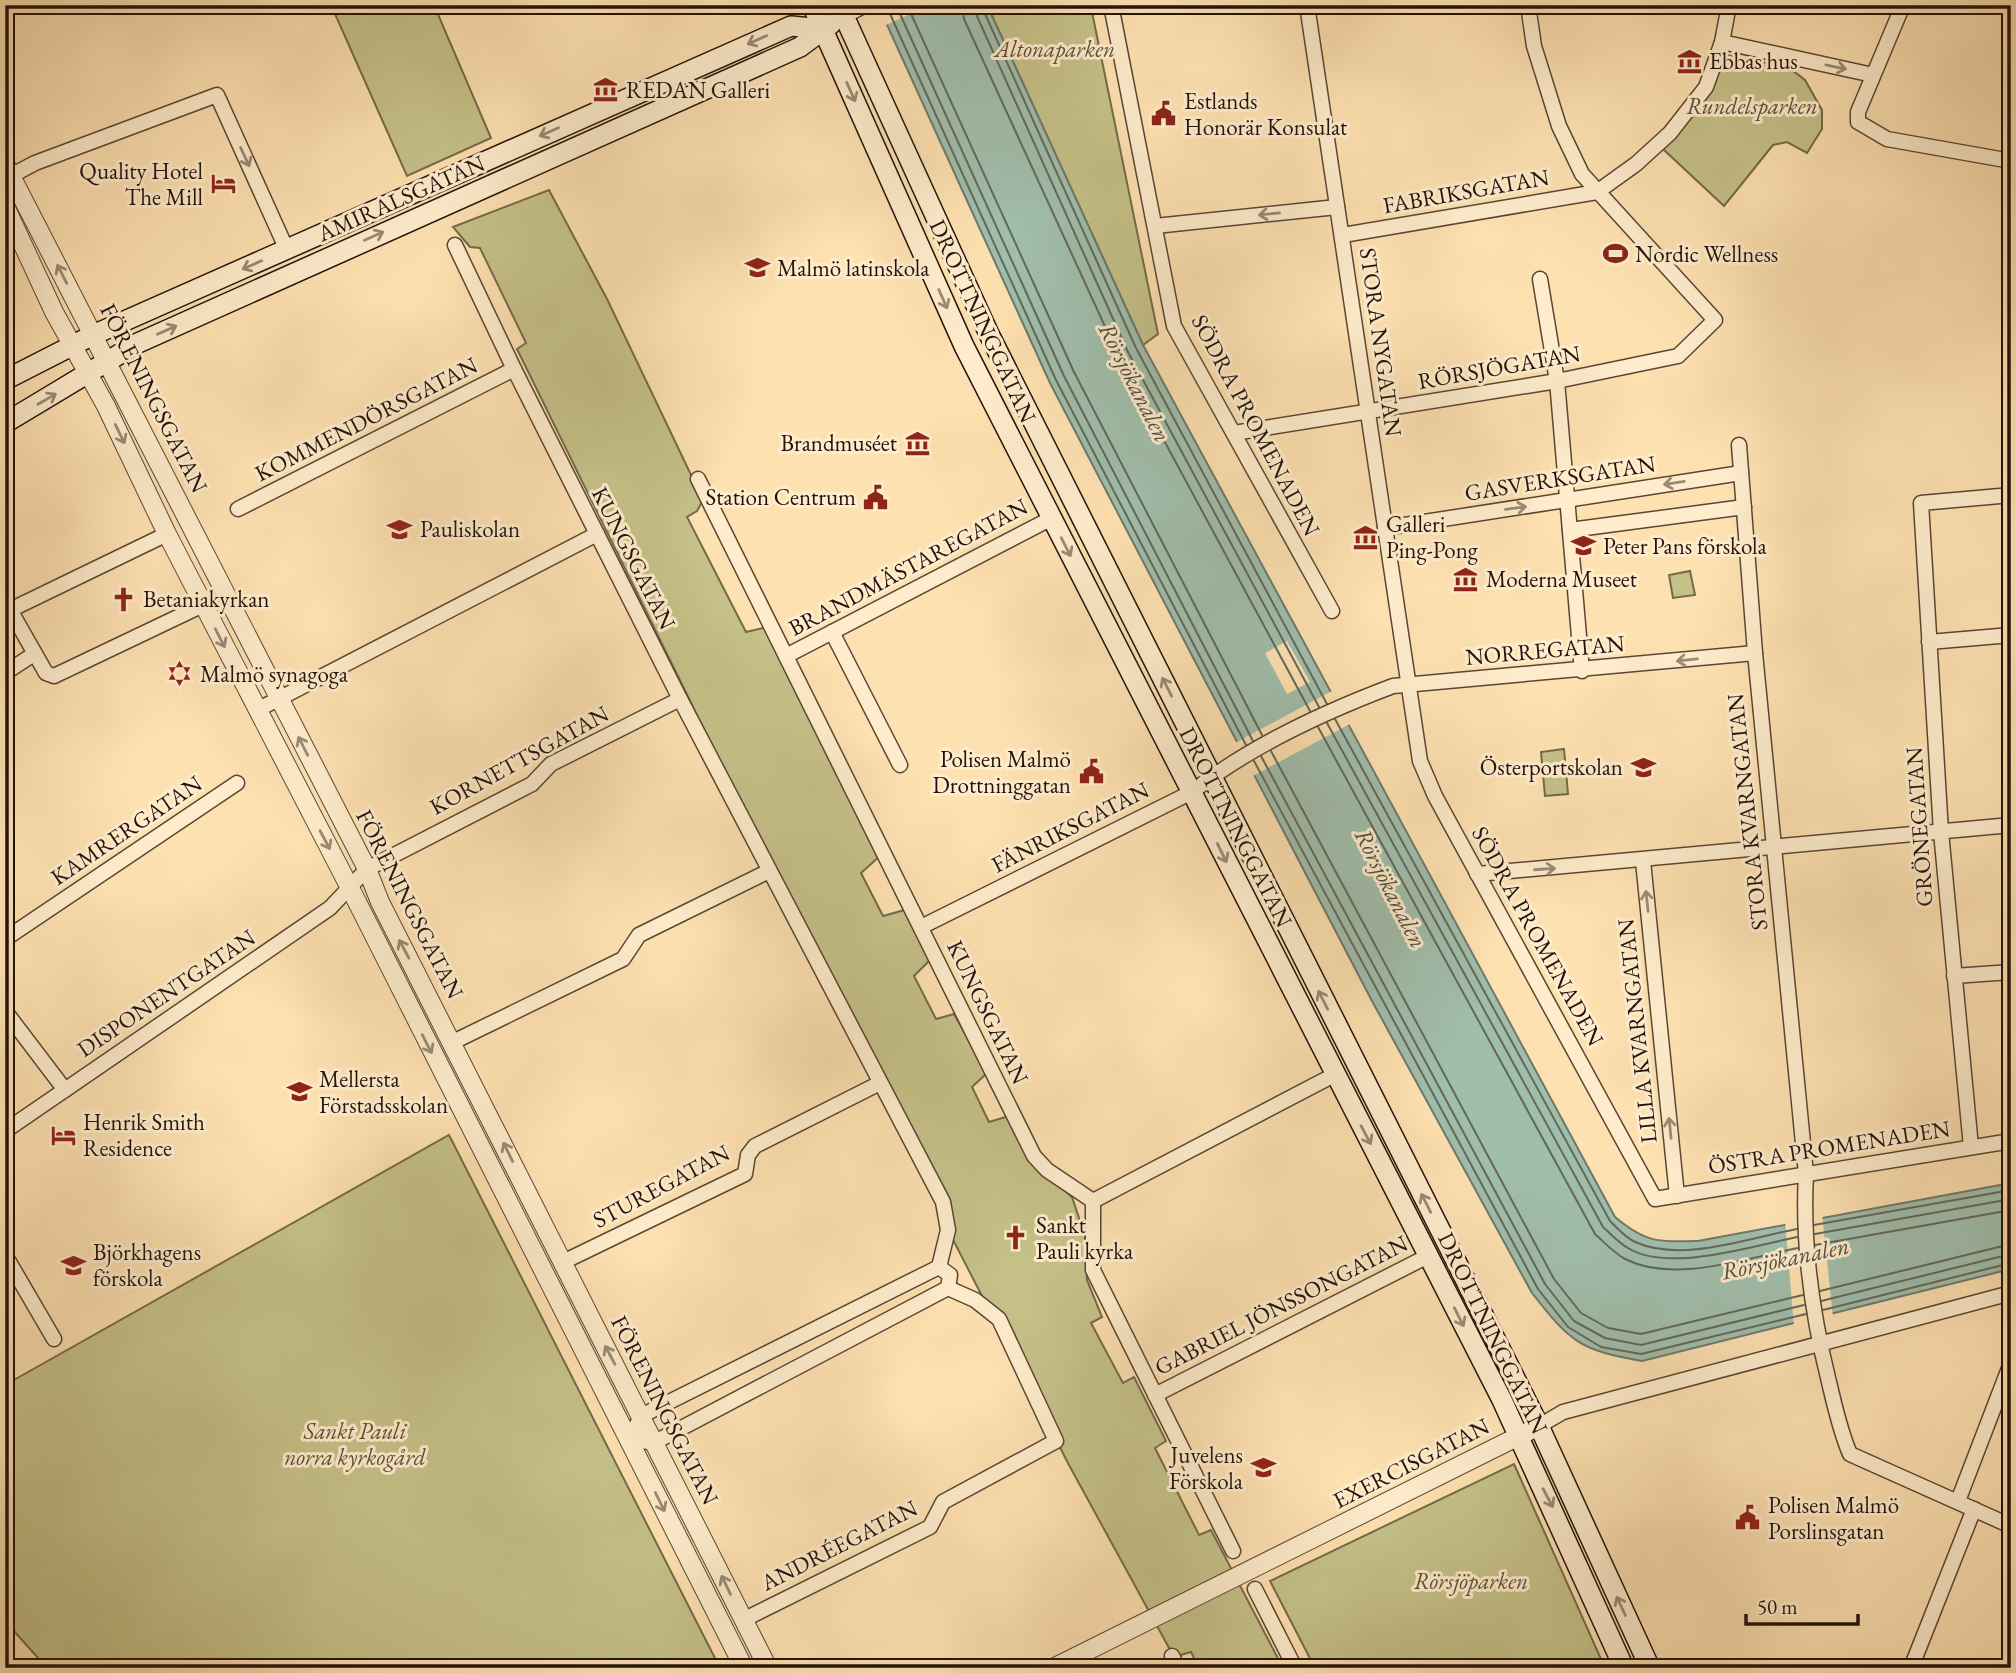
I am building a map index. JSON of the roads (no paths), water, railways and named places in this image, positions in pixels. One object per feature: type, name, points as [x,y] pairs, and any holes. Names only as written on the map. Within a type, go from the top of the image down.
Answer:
[{"type":"main road","name":"DROTTNINGGATAN","points":[[812,5],[964,346],[1502,1400],[1624,1668]]},
{"type":"main road","name":"DROTTNINGGATAN","points":[[841,11],[989,334],[1539,1426],[1650,1668]]},
{"type":"main road","name":"AMIRALSGATAN","points":[[5,423],[138,343],[800,47],[841,11]]},
{"type":"main road","name":"AMIRALSGATAN","points":[[5,380],[93,335],[791,26],[822,29]]},
{"type":"street","name":"AMIRALSGATAN","points":[[841,11],[866,5]]},
{"type":"street","name":"SÖDRA PROMENADEN","points":[[1111,5],[1174,326],[1332,611]]},
{"type":"street","name":"STORA NYGATAN","points":[[1307,5],[1409,685]]},
{"type":"street","points":[[1528,5],[1534,46],[1559,126],[1582,174],[1597,192],[1636,164],[1670,133],[1706,88],[1722,42],[1729,5]]},
{"type":"street","points":[[1903,5],[1858,112],[1858,122],[1863,128],[1887,139],[2011,161]]},
{"type":"street","points":[[1722,42],[1873,75]]},
{"type":"street","points":[[7,173],[217,95],[287,250]]},
{"type":"street","name":"FÖRENINGSGATAN","points":[[7,173],[367,869],[380,902],[768,1668]]},
{"type":"street","name":"FABRIKSGATAN","points":[[1343,235],[1597,192]]},
{"type":"street","name":"RÖRSJÖGATAN","points":[[1234,433],[1558,381],[1678,356],[1715,320],[1597,192]]},
{"type":"street","name":"FÖRENINGSGATAN","points":[[5,206],[167,534],[351,890],[744,1668]]},
{"type":"street","points":[[1155,226],[1337,207]]},
{"type":"street","name":"KUNGSGATAN","points":[[455,245],[514,369],[680,699],[943,1202],[948,1230],[939,1267]]},
{"type":"street","points":[[1539,279],[1558,381],[1582,671]]},
{"type":"street","name":"KOMMENDÖRSGATAN","points":[[238,509],[514,369]]},
{"type":"street","name":"STORA KVARNGATAN","points":[[1739,445],[1755,653],[1806,1174],[1804,1212],[1814,1324],[1843,1437],[1850,1454],[1958,1501]]},
{"type":"street","name":"GASVERKSGATAN","points":[[1385,528],[1741,472]]},
{"type":"street","name":"KUNGSGATAN","points":[[698,479],[1034,1156],[1047,1170],[1093,1201]]},
{"type":"street","name":"GRÖNEGATAN","points":[[1971,1147],[1941,832],[1921,503],[2011,495]]},
{"type":"street","points":[[1570,530],[1744,507]]},
{"type":"street","name":"BRANDMÄSTAREGATAN","points":[[786,656],[1052,518]]},
{"type":"street","points":[[167,534],[8,606],[34,654],[47,673],[54,676],[203,605]]},
{"type":"street","points":[[257,710],[597,534]]},
{"type":"street","points":[[832,632],[900,765]]},
{"type":"street","points":[[1929,642],[2011,635]]},
{"type":"street","name":"NORREGATAN","points":[[1235,761],[1343,706],[1393,686],[1582,671],[1755,653]]},
{"type":"street","points":[[5,673],[34,654]]},
{"type":"street","name":"SÖDRA PROMENADEN","points":[[1409,685],[1420,761],[1477,874],[1655,1199]]},
{"type":"street","name":"KORNETTSGATAN","points":[[351,890],[367,869],[531,785],[551,764],[680,699]]},
{"type":"street","name":"FÄNRIKSGATAN","points":[[921,927],[1192,792],[1235,761]]},
{"type":"street","name":"KAMRERGATAN","points":[[5,939],[237,782]]},
{"type":"street","points":[[1477,874],[1643,861],[2011,825]]},
{"type":"street","name":"LILLA KVARNGATAN","points":[[1643,861],[1677,1196]]},
{"type":"street","points":[[453,1042],[623,959],[639,935],[769,871]]},
{"type":"street","name":"DISPONENTGATAN","points":[[5,1131],[330,908],[351,890]]},
{"type":"street","points":[[1954,976],[2011,972]]},
{"type":"street","points":[[5,1012],[65,1090]]},
{"type":"street","points":[[1233,1551],[1093,1270],[1093,1201],[1334,1075]]},
{"type":"street","name":"STUREGATAN","points":[[563,1262],[745,1174],[748,1155],[755,1146],[880,1083]]},
{"type":"street","name":"ÖSTRA PROMENADEN","points":[[1655,1199],[2011,1141]]},
{"type":"street","points":[[5,1255],[54,1339]]},
{"type":"street","name":"GABRIEL JÖNSSONGATAN","points":[[1155,1395],[1428,1256]]},
{"type":"street","points":[[939,1267],[950,1275],[948,1288],[655,1442],[629,1441],[641,1416],[939,1267]]},
{"type":"street","name":"ANDRÉEGATAN","points":[[743,1620],[930,1527],[943,1502],[1056,1441],[999,1319],[975,1300],[948,1288]]},
{"type":"street","name":"EXERCISGATAN","points":[[1053,1668],[1563,1412],[2011,1293]]},
{"type":"street","points":[[2011,1363],[1958,1501],[2011,1526]]},
{"type":"street","points":[[1911,1668],[1974,1509]]},
{"type":"street","points":[[1255,1589],[1295,1668]]},
{"type":"street","points":[[5,1660],[12,1668]]},
{"type":"water","name":"Rörsjökanalen","points":[[878,5],[987,5],[1143,345],[1615,1217],[1635,1232],[1653,1239],[1698,1241],[2011,1183],[2011,1269],[1642,1361],[1590,1348],[1578,1342],[1557,1323],[1532,1293],[1372,1001],[1050,383]]},
{"type":"place","name":"Ebbas hus","points":[[1689,61]]},
{"type":"place","name":"REDAN Galleri","points":[[606,90]]},
{"type":"place","name":"Estlands Honorär Konsulat","points":[[1164,114]]},
{"type":"place","name":"Quality Hotel The Mill","points":[[223,184]]},
{"type":"place","name":"Nordic Wellness","points":[[1615,254]]},
{"type":"place","name":"Malmö latinskola","points":[[757,268]]},
{"type":"place","name":"Brandmuséet","points":[[917,443]]},
{"type":"place","name":"Station Centrum","points":[[876,497]]},
{"type":"place","name":"Pauliskolan","points":[[400,529]]},
{"type":"place","name":"Galleri Ping-Pong","points":[[1366,537]]},
{"type":"place","name":"Peter Pans förskola","points":[[1583,546]]},
{"type":"place","name":"Moderna Museet","points":[[1466,579]]},
{"type":"place","name":"Betaniakyrkan","points":[[123,599]]},
{"type":"place","name":"Malmö synagoga","points":[[180,674]]},
{"type":"place","name":"Österportskolan","points":[[1643,767]]},
{"type":"place","name":"Polisen Malmö Drottninggatan","points":[[1091,772]]},
{"type":"place","name":"Mellersta Förstadsskolan","points":[[299,1092]]},
{"type":"place","name":"Henrik Smith Residence","points":[[63,1135]]},
{"type":"place","name":"Sankt Pauli kyrka","points":[[1016,1238]]},
{"type":"place","name":"Björkhagens förskola","points":[[73,1265]]},
{"type":"place","name":"Juvelens Förskola","points":[[1263,1468]]},
{"type":"place","name":"Polisen Malmö Porslinsgatan","points":[[1748,1518]]},
{"type":"park label","name":"Altonaparken","points":[[1055,49]]},
{"type":"park label","name":"Rundelsparken","points":[[1752,106]]},
{"type":"park label","name":"Sankt Pauli norra kyrkogård","points":[[355,1444]]},
{"type":"park label","name":"Rörsjöparken","points":[[1471,1581]]}]
